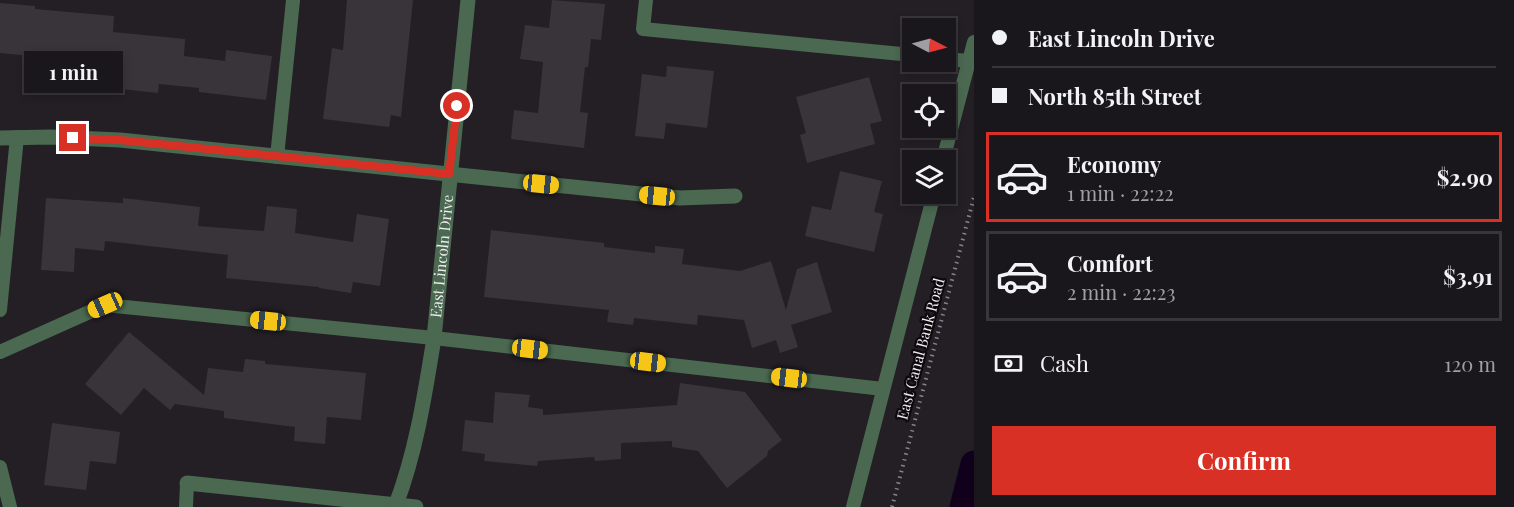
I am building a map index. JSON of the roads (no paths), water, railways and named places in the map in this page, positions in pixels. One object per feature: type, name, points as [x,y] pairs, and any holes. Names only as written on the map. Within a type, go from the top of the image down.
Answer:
[{"type":"street","name":"East Lincoln Drive","points":[[396,506],[413,448],[434,338],[468,0]]},
{"type":"street","points":[[0,138],[120,140],[680,198],[735,196]]},
{"type":"street","points":[[188,483],[416,507]]},
{"type":"lane","points":[[277,157],[293,0]]},
{"type":"lane","points":[[646,0],[643,29],[902,54]]},
{"type":"lane","points":[[946,150],[974,42]]},
{"type":"lane","points":[[956,60],[969,61]]},
{"type":"lane","points":[[0,310],[17,137]]},
{"type":"lane","points":[[854,507],[931,204]]},
{"type":"lane","points":[[0,352],[105,305],[434,338],[883,389]]},
{"type":"lane","points":[[0,467],[10,507]]},
{"type":"lane","points":[[186,507],[188,483]]},
{"type":"waterway","points":[[963,507],[974,464]]}]
